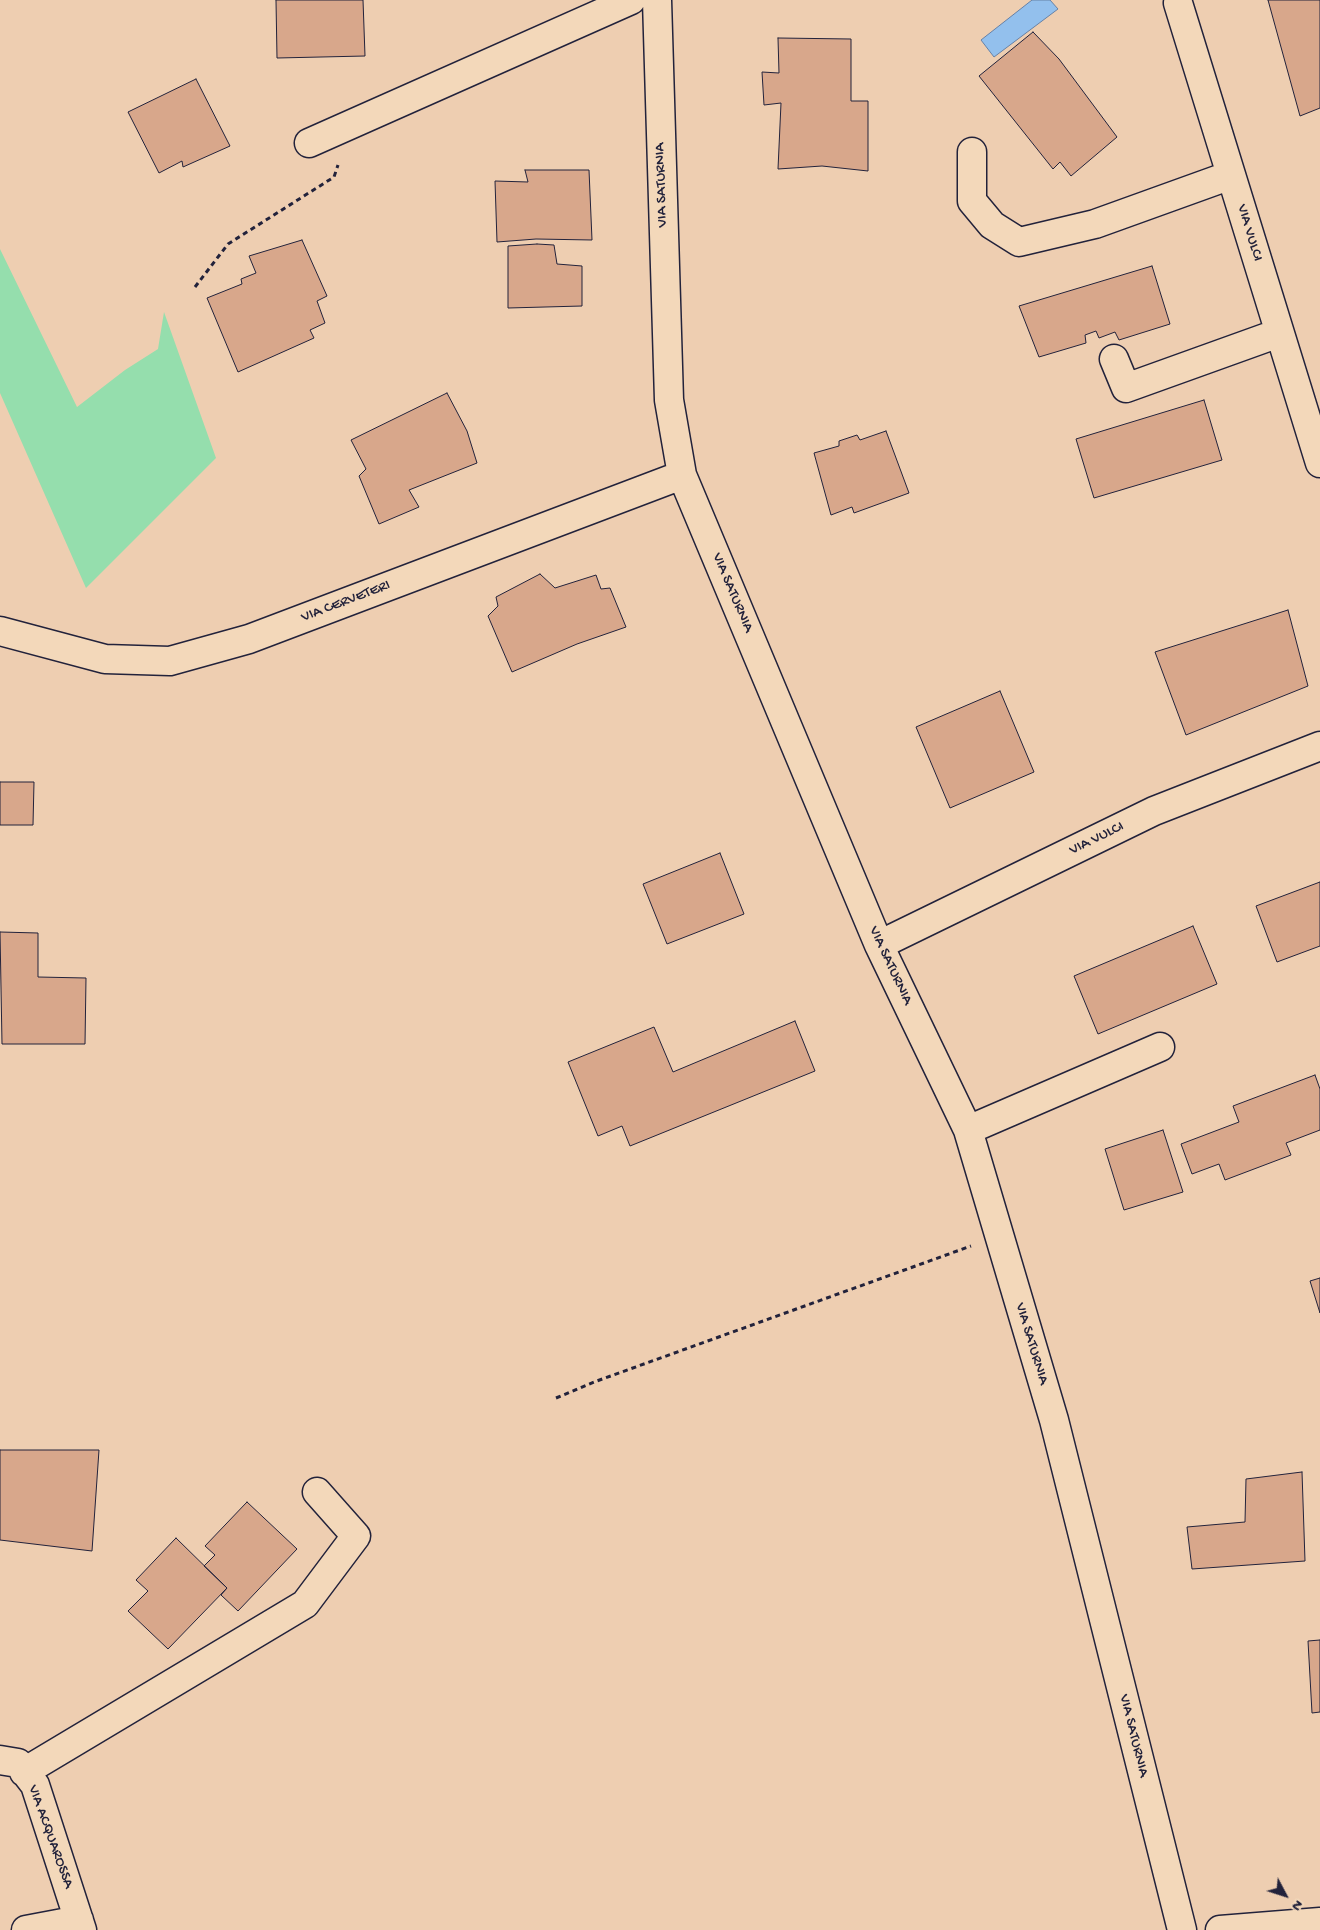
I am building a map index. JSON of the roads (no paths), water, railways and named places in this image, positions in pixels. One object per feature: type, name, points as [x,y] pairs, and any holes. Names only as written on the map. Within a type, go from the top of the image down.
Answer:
[{"type":"street","points":[[309,143],[630,0]]},
{"type":"street","name":"VIA SATURNIA","points":[[657,0],[668,400],[682,474],[879,946],[968,1130],[1054,1420],[1182,1930]]},
{"type":"street","name":"VIA VULCI","points":[[1178,3],[1320,463]]},
{"type":"street","points":[[972,152],[972,201],[992,225],[1019,242],[1095,224],[1231,175]]},
{"type":"street","points":[[1114,358],[1126,388],[1279,333]]},
{"type":"street","name":"VIA CERVETERI","points":[[0,631],[105,659],[170,661],[249,639],[682,474]]},
{"type":"street","name":"VIA VULCI","points":[[879,946],[1154,811],[1320,746]]},
{"type":"street","points":[[968,1130],[1160,1047]]},
{"type":"street","points":[[24,1772],[305,1604],[356,1536],[317,1492]]},
{"type":"street","name":"VIA ACQUAROSSA","points":[[0,1760],[18,1763],[35,1785],[81,1925]]},
{"type":"street","points":[[1220,1930],[1320,1922]]},
{"type":"street","points":[[26,1930],[81,1925]]},
{"type":"water","points":[[1032,0],[1050,0],[1058,9],[994,57],[981,40]]}]
